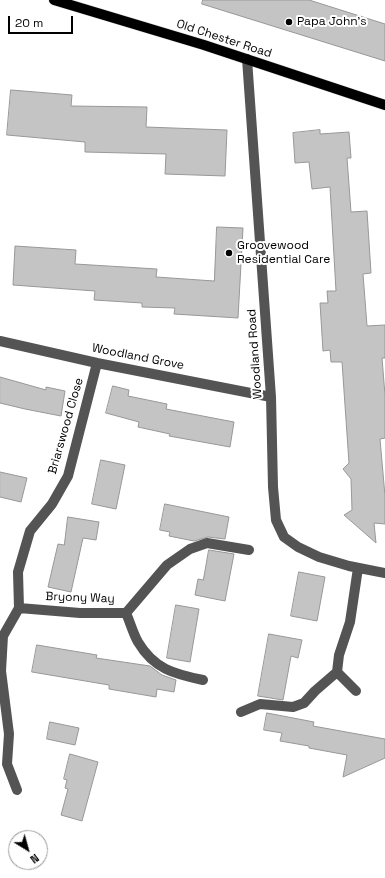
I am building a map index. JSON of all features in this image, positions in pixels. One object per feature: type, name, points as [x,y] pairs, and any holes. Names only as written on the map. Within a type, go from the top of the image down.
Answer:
[{"type":"main road","name":"Old Chester Road","points":[[54,0],[204,45],[385,105]]},
{"type":"street","name":"Woodland Road","points":[[247,59],[271,397],[276,520],[284,537],[298,547],[318,557],[358,568],[385,573]]},
{"type":"street","name":"Woodland Grove","points":[[0,341],[97,363],[271,397]]},
{"type":"street","name":"Briarswood Close","points":[[19,608],[18,572],[30,530],[52,504],[68,476],[97,363]]},
{"type":"street","name":"Bryony Way","points":[[19,608],[80,613],[126,613],[167,565],[190,549],[207,544],[249,550]]},
{"type":"street","points":[[241,712],[260,704],[293,707],[304,703],[315,691],[337,672],[340,655],[350,622],[358,568]]},
{"type":"street","points":[[17,790],[7,764],[9,734],[1,671],[3,636],[19,608]]},
{"type":"street","points":[[126,613],[138,642],[152,660],[162,668],[179,675],[203,680]]},
{"type":"street","points":[[337,672],[356,691]]},
{"type":"building","points":[[203,0],[309,0],[385,24],[385,61],[202,4]]},
{"type":"building","points":[[11,90],[72,95],[71,106],[147,107],[146,127],[227,130],[225,176],[165,174],[166,154],[85,152],[85,142],[7,135]]},
{"type":"building","points":[[320,130],[320,134],[349,132],[351,158],[347,158],[351,212],[367,211],[371,273],[363,274],[367,326],[385,325],[385,358],[382,358],[385,395],[385,438],[380,439],[385,496],[385,524],[374,523],[376,543],[344,515],[352,510],[351,479],[343,469],[349,463],[342,362],[331,362],[330,350],[323,351],[320,303],[328,303],[327,291],[336,291],[330,187],[312,189],[309,162],[295,163],[293,133]]},
{"type":"building","points":[[217,227],[243,228],[238,318],[174,314],[175,308],[142,307],[142,303],[94,300],[95,291],[13,285],[15,246],[76,250],[75,264],[157,269],[156,277],[214,281]]},
{"type":"building","points":[[0,377],[46,390],[46,387],[65,391],[61,416],[0,403]]},
{"type":"building","points":[[113,386],[129,390],[128,396],[167,404],[166,409],[234,422],[230,447],[169,436],[170,434],[138,427],[139,422],[106,413]]},
{"type":"building","points":[[101,460],[125,465],[116,509],[92,504]]},
{"type":"building","points":[[0,472],[27,478],[21,502],[0,497]]},
{"type":"building","points":[[165,504],[229,517],[225,539],[208,537],[194,541],[169,536],[170,532],[160,530]]},
{"type":"building","points":[[68,517],[99,522],[96,540],[83,538],[71,592],[48,587],[58,544],[64,545]]},
{"type":"building","points":[[209,550],[234,554],[225,601],[195,595],[198,579],[203,580]]},
{"type":"building","points":[[299,572],[325,577],[317,621],[291,616]]},
{"type":"building","points":[[176,605],[199,609],[190,662],[167,658]]},
{"type":"building","points":[[269,634],[302,640],[298,658],[291,656],[283,700],[258,696]]},
{"type":"building","points":[[37,645],[97,655],[96,658],[150,666],[162,675],[176,680],[174,692],[157,689],[156,697],[109,689],[109,685],[32,672]]},
{"type":"building","points":[[267,713],[314,722],[313,726],[385,739],[385,758],[343,777],[347,755],[280,741],[282,733],[264,730]]},
{"type":"building","points":[[50,722],[79,728],[75,745],[47,739]]},
{"type":"building","points":[[70,754],[98,762],[82,821],[61,815],[68,789],[65,788],[67,780],[64,779]]},
{"type":"place","name":"Papa John's","points":[[289,22]]},
{"type":"place","name":"Groovewood Residential Care","points":[[229,253]]}]
